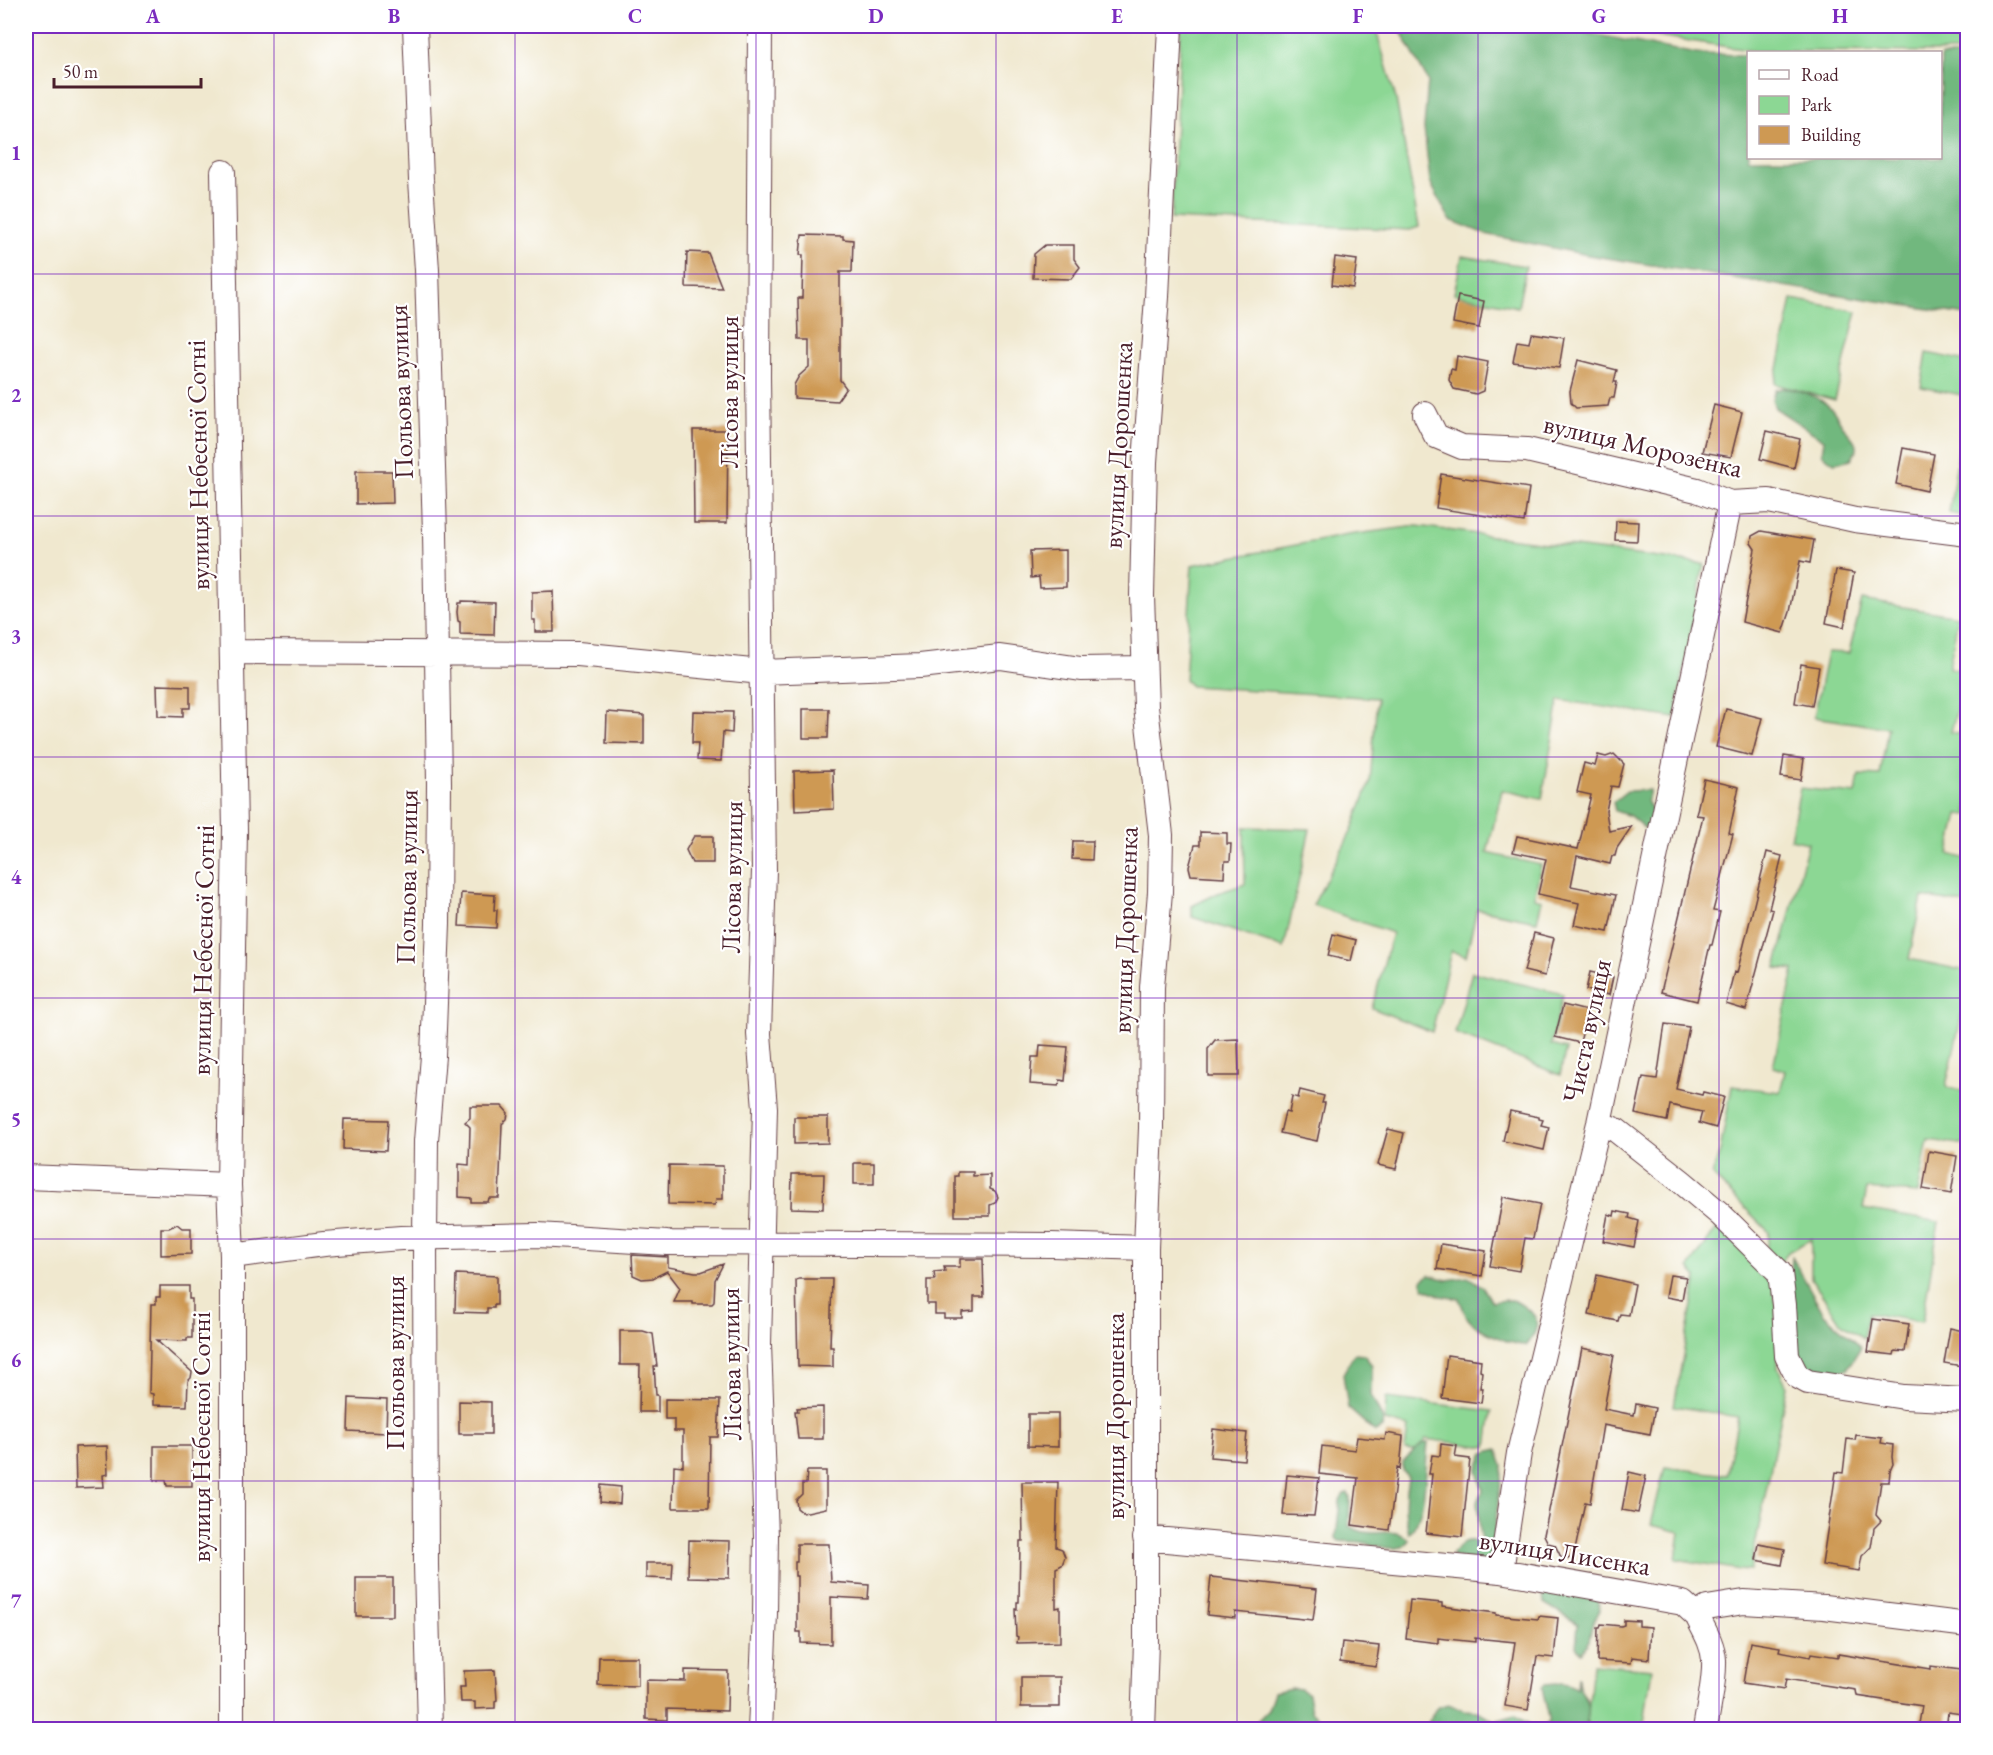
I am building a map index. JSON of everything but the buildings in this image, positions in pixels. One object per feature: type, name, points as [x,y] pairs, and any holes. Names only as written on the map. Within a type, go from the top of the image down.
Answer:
[{"type":"street","name":"Польова вулиця","points":[[415,26],[421,180],[428,282],[439,783],[438,924],[433,1056],[426,1141],[424,1237],[426,1554],[430,1730]]},
{"type":"street","name":"Лісова вулиця","points":[[759,1730],[766,1547],[759,1344],[765,1108],[759,1034],[764,870],[758,377],[760,26]]},
{"type":"street","name":"вулиця Дорошенка","points":[[1143,1730],[1146,1642],[1146,1248],[1151,1128],[1152,987],[1160,891],[1161,835],[1146,707],[1142,596],[1145,462],[1157,297],[1170,26]]},
{"type":"street","name":"вулиця Небесної Сотні","points":[[223,172],[235,830],[230,1185],[232,1730]]},
{"type":"street","name":"вулиця Морозенка","points":[[1425,414],[1436,436],[1462,447],[1527,450],[1697,490],[1730,503],[1769,501],[1855,520],[1968,534]]},
{"type":"street","name":"Чиста вулиця","points":[[1501,1571],[1519,1453],[1599,1123],[1730,503]]},
{"type":"street","points":[[232,652],[578,654],[762,672],[920,666],[1000,657],[1081,669],[1144,668]]},
{"type":"street","points":[[1599,1123],[1616,1130],[1682,1182],[1720,1214],[1780,1273],[1787,1356],[1797,1376],[1808,1382],[1904,1397],[1968,1400]]},
{"type":"street","points":[[26,1177],[230,1185]]},
{"type":"street","points":[[232,1256],[324,1245],[424,1237],[538,1235],[667,1243],[1146,1248]]},
{"type":"street","name":"вулиця Лисенка","points":[[1145,1538],[1501,1571],[1683,1603],[1697,1616]]},
{"type":"street","points":[[1705,1730],[1714,1659],[1708,1638],[1697,1616],[1707,1608],[1744,1602],[1824,1607],[1968,1624]]},
{"type":"green space","points":[[1181,26],[1375,26],[1396,99],[1419,227],[1410,230],[1171,219]]},
{"type":"green space","points":[[1398,26],[1563,26],[1566,29],[1697,54],[1747,55],[1747,159],[1942,159],[1942,56],[1967,56],[1967,315],[1588,255],[1485,234],[1450,220],[1430,182],[1424,128],[1428,81]]},
{"type":"green space","points":[[1594,26],[1967,26],[1967,52],[1754,51]]},
{"type":"green space","points":[[1462,256],[1526,266],[1518,307],[1454,294]]},
{"type":"green space","points":[[1792,299],[1857,311],[1835,400],[1775,384]]},
{"type":"green space","points":[[1927,353],[1967,361],[1967,396],[1921,387]]},
{"type":"green space","points":[[1784,388],[1809,394],[1831,408],[1855,443],[1856,451],[1851,459],[1834,463],[1822,454],[1824,440],[1775,408],[1772,399],[1775,390]]},
{"type":"green space","points":[[1967,396],[1967,517],[1949,513]]},
{"type":"green space","points":[[1417,526],[1704,564],[1675,718],[1559,700],[1542,799],[1502,790],[1487,853],[1541,865],[1534,898],[1542,900],[1537,921],[1477,909],[1466,956],[1451,951],[1432,1032],[1372,1008],[1392,933],[1313,905],[1351,832],[1370,782],[1377,698],[1191,686],[1185,680],[1192,565],[1348,535]]},
{"type":"green space","points":[[1862,600],[1958,616],[1949,668],[1966,671],[1967,666],[1967,701],[1959,700],[1951,732],[1967,735],[1968,815],[1958,814],[1949,854],[1967,859],[1967,904],[1922,897],[1909,959],[1967,971],[1967,1014],[1962,1013],[1946,1087],[1967,1092],[1967,1145],[1928,1140],[1918,1193],[1867,1189],[1863,1209],[1939,1222],[1922,1322],[1868,1313],[1863,1338],[1840,1322],[1811,1278],[1811,1239],[1788,1252],[1781,1263],[1766,1248],[1769,1232],[1712,1175],[1720,1151],[1732,1086],[1780,1092],[1785,1071],[1773,1067],[1794,970],[1776,968],[1808,843],[1790,839],[1800,788],[1856,794],[1859,775],[1880,776],[1888,728],[1814,717],[1827,652],[1849,653]]},
{"type":"green space","points":[[1650,790],[1647,801],[1654,813],[1652,826],[1644,828],[1630,816],[1615,811],[1613,802],[1627,791]]},
{"type":"green space","points":[[1244,827],[1310,829],[1284,948],[1192,917],[1192,906],[1218,893],[1245,884]]},
{"type":"green space","points":[[1472,972],[1563,994],[1551,1045],[1566,1049],[1560,1075],[1455,1033]]},
{"type":"green space","points":[[1719,1225],[1773,1285],[1777,1310],[1778,1368],[1787,1386],[1750,1571],[1676,1559],[1680,1532],[1651,1525],[1665,1467],[1727,1475],[1738,1417],[1674,1406],[1697,1277],[1689,1268]]},
{"type":"green space","points":[[1792,1257],[1824,1314],[1861,1347],[1847,1369],[1830,1376],[1797,1376],[1790,1286]]},
{"type":"green space","points":[[1429,1275],[1447,1280],[1468,1277],[1483,1287],[1492,1302],[1511,1300],[1518,1303],[1535,1318],[1537,1323],[1533,1336],[1526,1345],[1520,1345],[1503,1340],[1477,1327],[1467,1317],[1459,1299],[1441,1296],[1424,1288],[1422,1280]]},
{"type":"green space","points":[[1354,1354],[1364,1355],[1372,1365],[1371,1395],[1383,1420],[1382,1428],[1375,1432],[1348,1408],[1343,1374]]},
{"type":"green space","points":[[1386,1398],[1492,1411],[1487,1447],[1425,1439],[1422,1452],[1405,1450],[1408,1427],[1385,1421]]},
{"type":"green space","points":[[1423,1443],[1428,1443],[1422,1504],[1415,1526],[1409,1533],[1405,1506],[1408,1478],[1403,1471],[1403,1462]]},
{"type":"green space","points":[[1497,1449],[1503,1466],[1495,1527],[1495,1555],[1484,1563],[1453,1557],[1453,1552],[1465,1542],[1479,1542],[1481,1538],[1477,1502],[1483,1491],[1477,1470],[1484,1453]]},
{"type":"green space","points":[[1348,1493],[1350,1498],[1349,1526],[1370,1533],[1399,1534],[1409,1540],[1398,1548],[1339,1541],[1336,1538],[1340,1501],[1344,1494]]},
{"type":"green space","points":[[1547,1591],[1598,1597],[1600,1610],[1593,1622],[1588,1645],[1581,1652],[1576,1647],[1578,1624],[1544,1603],[1543,1594]]},
{"type":"green space","points":[[1593,1664],[1652,1669],[1643,1729],[1586,1730]]},
{"type":"green space","points":[[1578,1676],[1579,1687],[1588,1704],[1586,1729],[1425,1729],[1435,1710],[1448,1704],[1464,1710],[1478,1711],[1495,1721],[1515,1715],[1531,1725],[1544,1725],[1549,1723],[1549,1718],[1542,1688],[1545,1684],[1562,1683],[1577,1689]]},
{"type":"green space","points":[[1292,1688],[1301,1689],[1308,1694],[1311,1711],[1326,1729],[1254,1729],[1255,1723],[1268,1710],[1274,1692]]}]
